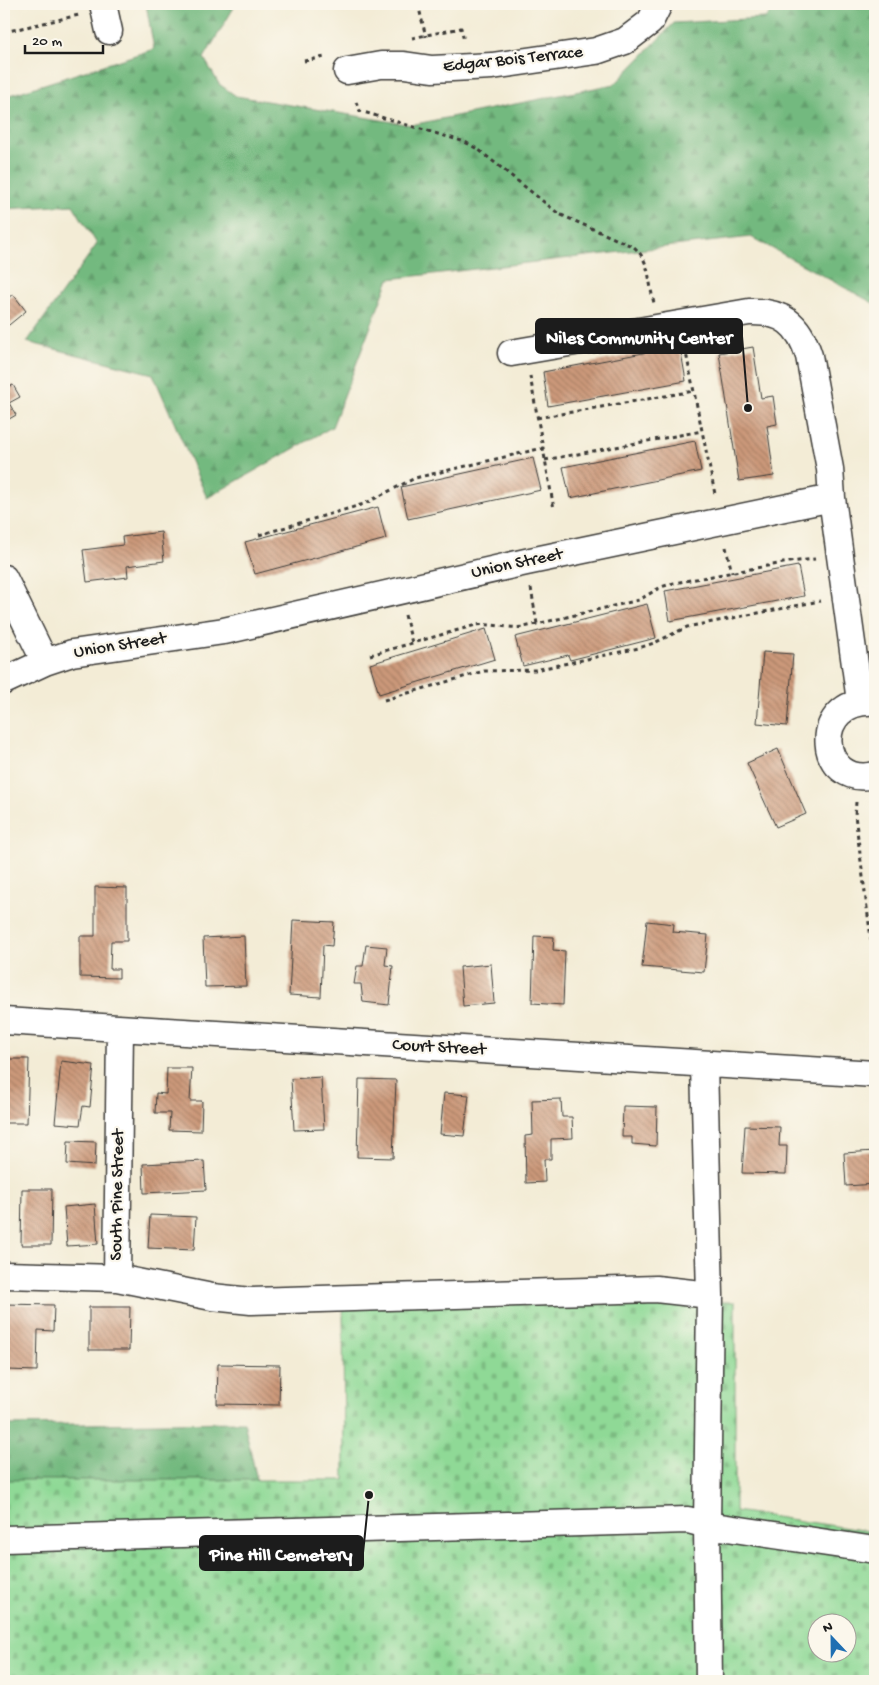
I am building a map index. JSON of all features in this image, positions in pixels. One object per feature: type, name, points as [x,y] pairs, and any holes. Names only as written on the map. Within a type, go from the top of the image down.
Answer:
[{"type":"street","name":"Edgar Bois Terrace","points":[[347,71],[381,65],[404,65],[432,69],[492,66],[596,51],[625,41],[650,22],[659,4]]},
{"type":"street","points":[[518,352],[749,312],[768,311],[783,317],[796,328],[804,341],[809,356],[830,470],[832,498],[868,702],[842,710],[832,723],[828,738],[830,752],[835,764],[844,772],[867,776]]},
{"type":"street","name":"Union Street","points":[[4,681],[45,662],[72,653],[100,647],[224,631],[526,562],[832,498]]},
{"type":"street","points":[[4,578],[45,662]]},
{"type":"street","name":"Court Street","points":[[4,1021],[875,1074]]},
{"type":"street","name":"South Pine Street","points":[[4,1275],[116,1278],[120,1029]]},
{"type":"street","points":[[704,1065],[710,1295],[707,1525],[709,1681]]},
{"type":"street","points":[[116,1278],[212,1297],[251,1301],[656,1289],[710,1295]]},
{"type":"street","points":[[4,1539],[688,1520],[707,1525],[875,1550]]},
{"type":"path","points":[[418,4],[432,69]]},
{"type":"path","points":[[4,32],[105,15]]},
{"type":"path","points":[[356,102],[360,111],[472,146],[560,214],[634,247],[642,254],[647,263],[652,294]]},
{"type":"path","points":[[680,342],[686,350],[714,494]]},
{"type":"path","points":[[518,352],[537,418],[554,509]]},
{"type":"path","points":[[537,418],[694,391]]},
{"type":"path","points":[[545,460],[702,431]]},
{"type":"path","points":[[259,535],[364,504],[415,478],[543,448]]},
{"type":"path","points":[[726,547],[732,573]]},
{"type":"path","points":[[370,655],[476,625],[483,624],[512,629],[639,600],[661,587],[674,583],[789,562],[816,559]]},
{"type":"path","points":[[526,562],[537,624]]},
{"type":"path","points":[[384,700],[405,695],[460,676],[484,671],[535,670],[638,648],[654,643],[687,627],[821,601]]},
{"type":"path","points":[[867,776],[855,815],[875,970]]},
{"type":"green space","points":[[146,4],[236,4],[204,58],[219,84],[236,96],[411,125],[615,84],[674,23],[765,18],[782,4],[875,4],[875,304],[751,237],[389,279],[332,427],[207,498],[153,374],[27,342],[97,244],[73,205],[4,209],[4,97],[154,49]]},
{"type":"green space","points":[[343,1301],[735,1302],[735,1511],[875,1532],[875,1681],[4,1681],[4,1480],[344,1480]]},
{"type":"green space","points":[[244,1422],[257,1480],[4,1480],[4,1425]]},
{"type":"building","points":[[13,294],[26,311],[4,329],[4,301]]},
{"type":"building","points":[[680,346],[686,381],[548,406],[543,372]]},
{"type":"building","points":[[753,347],[761,398],[773,396],[777,424],[767,426],[774,476],[739,481],[719,353]]},
{"type":"building","points":[[13,385],[20,397],[9,403],[16,415],[4,422],[4,389]]},
{"type":"building","points":[[695,441],[701,471],[570,498],[563,467]]},
{"type":"building","points":[[533,458],[541,490],[408,519],[401,487]]},
{"type":"building","points":[[378,507],[386,539],[255,574],[245,542]]},
{"type":"building","points":[[161,532],[164,561],[127,566],[128,577],[87,582],[83,550],[123,545],[122,537]]},
{"type":"building","points":[[798,566],[804,596],[670,621],[665,591]]},
{"type":"building","points":[[647,604],[656,638],[570,660],[568,655],[523,666],[515,637]]},
{"type":"building","points":[[486,629],[495,659],[379,694],[370,664]]},
{"type":"building","points":[[763,652],[793,654],[787,726],[757,723]]},
{"type":"building","points":[[778,749],[806,814],[776,827],[747,763]]},
{"type":"building","points":[[95,887],[127,888],[127,941],[111,941],[110,969],[119,969],[119,978],[80,977],[80,936],[95,936]]},
{"type":"building","points":[[293,920],[334,922],[332,946],[323,945],[321,997],[289,995]]},
{"type":"building","points":[[647,921],[674,924],[673,932],[708,935],[704,972],[642,967]]},
{"type":"building","points":[[244,936],[246,986],[205,987],[203,938]]},
{"type":"building","points":[[534,936],[554,937],[553,950],[565,951],[563,1005],[532,1003]]},
{"type":"building","points":[[366,945],[387,947],[385,965],[393,966],[389,1005],[363,1002],[361,984],[354,984],[357,966],[363,966]]},
{"type":"building","points":[[491,964],[494,1003],[463,1006],[460,967]]},
{"type":"building","points":[[4,1059],[29,1059],[27,1123],[4,1123]]},
{"type":"building","points":[[61,1061],[94,1065],[90,1107],[83,1106],[80,1125],[55,1123]]},
{"type":"building","points":[[167,1068],[192,1068],[190,1101],[202,1101],[201,1131],[169,1130],[170,1113],[155,1113],[156,1093],[166,1094]]},
{"type":"building","points":[[321,1077],[324,1129],[294,1130],[291,1079]]},
{"type":"building","points":[[359,1079],[396,1080],[393,1158],[357,1157]]},
{"type":"building","points":[[444,1093],[469,1095],[464,1136],[440,1134]]},
{"type":"building","points":[[561,1099],[562,1117],[572,1117],[573,1138],[551,1139],[551,1159],[544,1159],[545,1182],[526,1183],[525,1136],[533,1135],[532,1100]]},
{"type":"building","points":[[623,1106],[657,1107],[656,1146],[632,1144],[632,1137],[622,1137]]},
{"type":"building","points":[[745,1126],[780,1127],[779,1146],[787,1146],[786,1174],[742,1173]]},
{"type":"building","points":[[68,1141],[96,1142],[95,1166],[67,1164]]},
{"type":"building","points":[[875,1151],[875,1184],[846,1186],[844,1153]]},
{"type":"building","points":[[204,1161],[206,1190],[144,1193],[143,1164]]},
{"type":"building","points":[[22,1189],[52,1189],[51,1245],[21,1245]]},
{"type":"building","points":[[95,1204],[98,1244],[67,1246],[64,1207]]},
{"type":"building","points":[[150,1215],[196,1217],[194,1250],[148,1248]]},
{"type":"building","points":[[4,1304],[54,1305],[53,1331],[38,1330],[37,1371],[8,1370],[9,1340],[4,1340]]},
{"type":"building","points":[[89,1307],[130,1307],[129,1350],[89,1350]]},
{"type":"building","points":[[218,1364],[280,1365],[279,1405],[217,1404]]},
{"type":"place","name":"Niles Community Center","points":[[748,408]]},
{"type":"place","name":"Pine Hill Cemetery","points":[[369,1495]]}]
